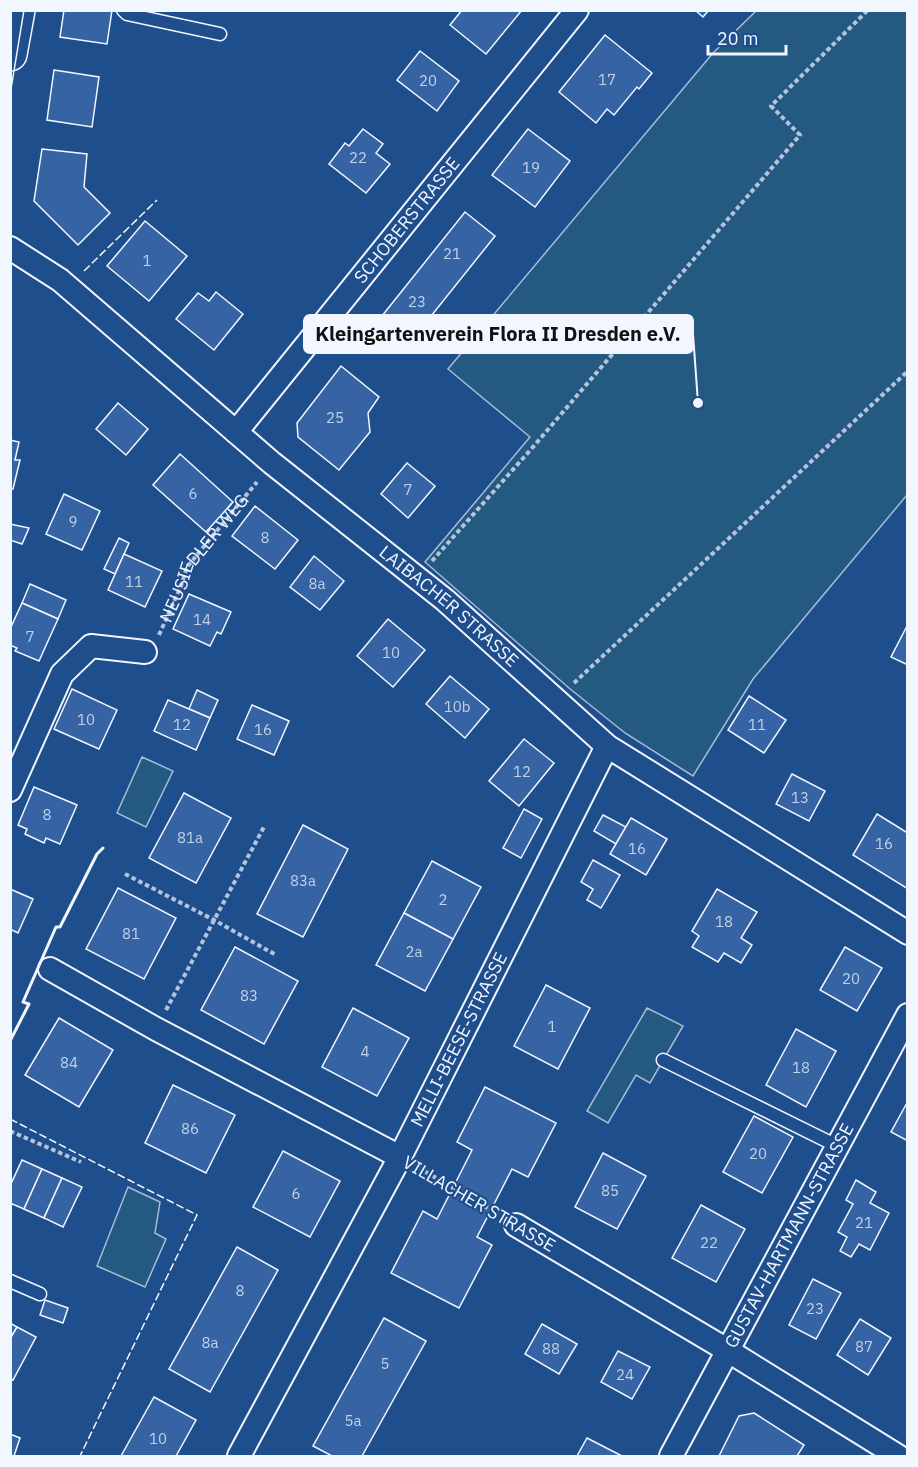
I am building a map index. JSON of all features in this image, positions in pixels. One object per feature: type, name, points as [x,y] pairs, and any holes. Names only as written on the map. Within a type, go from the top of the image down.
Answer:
[{"type":"street","points":[[10,54],[18,10]]},
{"type":"street","name":"SCHOBERSTRASSE","points":[[236,432],[577,10]]},
{"type":"street","name":"LAIBACHER STRASSE","points":[[10,248],[60,280],[272,463],[445,600],[607,746],[908,933]]},
{"type":"street","points":[[10,790],[62,674],[91,646],[145,652]]},
{"type":"street","name":"MELLI-BEESE-STRASSE","points":[[239,1456],[400,1157],[607,746]]},
{"type":"street","name":"VILLACHER STRASSE","points":[[50,969],[156,1029],[400,1157]]},
{"type":"street","name":"GUSTAV-HARTMANN-STRASSE","points":[[671,1456],[908,1015]]},
{"type":"street","name":"VILLACHER STRASSE","points":[[516,1225],[727,1350],[898,1456]]},
{"type":"lane","points":[[123,10],[127,14],[220,34]]},
{"type":"lane","points":[[663,1060],[837,1146]]},
{"type":"lane","points":[[10,1281],[40,1294]]},
{"type":"path","points":[[417,578],[800,135],[771,106],[868,10]]},
{"type":"path","points":[[558,702],[569,688],[908,371]]},
{"type":"path","name":"NEUSIEDLER WEG","points":[[145,652],[160,633],[181,586],[186,567],[272,463]]},
{"type":"path","points":[[156,1029],[265,825]]},
{"type":"path","points":[[125,874],[276,955]]},
{"type":"path","points":[[10,1131],[81,1162]]},
{"type":"path","name":"VILLACHER STRASSE","points":[[400,1157],[516,1225]]},
{"type":"shaded area","points":[[756,11],[907,11],[907,495],[753,679],[693,776],[625,733],[569,688],[425,562],[530,437],[448,369],[713,53]]},
{"type":"shaded area","points":[[142,757],[173,771],[146,827],[117,813]]},
{"type":"shaded area","points":[[647,1008],[683,1026],[650,1083],[636,1075],[608,1123],[587,1111]]},
{"type":"shaded area","points":[[128,1187],[160,1202],[155,1233],[166,1239],[145,1287],[97,1266]]},
{"type":"building","points":[[64,10],[112,10],[107,44],[60,37]]},
{"type":"building","points":[[462,10],[522,10],[486,54],[450,25]]},
{"type":"building","points":[[695,10],[709,10],[703,17]]},
{"type":"building","points":[[605,35],[652,73],[614,115],[607,109],[596,123],[559,92]]},
{"type":"building","points":[[420,51],[459,81],[437,111],[397,80]]},
{"type":"building","points":[[54,70],[99,77],[92,127],[47,120]]},
{"type":"building","points":[[363,129],[383,144],[376,153],[390,164],[366,193],[329,164],[345,143],[349,146]]},
{"type":"building","points":[[528,129],[570,161],[535,207],[492,175]]},
{"type":"building","points":[[42,149],[87,154],[84,187],[110,213],[78,245],[34,201]]},
{"type":"building","points":[[465,212],[495,236],[404,350],[374,326]]},
{"type":"building","points":[[145,221],[187,256],[149,301],[107,266]]},
{"type":"building","points":[[216,292],[243,314],[214,350],[176,319],[198,293],[209,301]]},
{"type":"building","points":[[341,366],[379,397],[368,413],[370,432],[339,470],[298,437],[297,423]]},
{"type":"building","points":[[118,403],[148,429],[126,455],[96,429]]},
{"type":"building","points":[[10,440],[19,442],[15,460],[20,460],[13,489],[10,489]]},
{"type":"building","points":[[180,454],[233,502],[206,532],[153,485]]},
{"type":"building","points":[[407,463],[435,486],[408,518],[381,494]]},
{"type":"building","points":[[64,494],[100,511],[82,550],[46,534]]},
{"type":"building","points":[[255,506],[298,540],[275,569],[232,536]]},
{"type":"building","points":[[10,524],[29,528],[22,544],[10,540]]},
{"type":"building","points":[[119,538],[129,543],[115,574],[104,569]]},
{"type":"building","points":[[124,554],[162,571],[145,607],[108,590]]},
{"type":"building","points":[[314,556],[344,581],[320,610],[290,587]]},
{"type":"building","points":[[30,584],[66,600],[58,619],[22,603]]},
{"type":"building","points":[[189,594],[231,612],[221,634],[217,632],[210,646],[173,629]]},
{"type":"building","points":[[22,603],[58,619],[39,661],[15,651],[17,648],[10,645],[10,629]]},
{"type":"building","points":[[388,619],[425,650],[393,687],[357,656]]},
{"type":"building","points":[[908,624],[908,665],[891,657]]},
{"type":"building","points":[[450,676],[489,709],[465,738],[426,704]]},
{"type":"building","points":[[72,689],[117,710],[99,749],[54,729]]},
{"type":"building","points":[[197,690],[218,700],[210,718],[189,709]]},
{"type":"building","points":[[749,696],[786,720],[764,753],[728,730]]},
{"type":"building","points":[[168,700],[210,718],[196,750],[154,731]]},
{"type":"building","points":[[252,705],[289,721],[274,755],[237,739]]},
{"type":"building","points":[[524,739],[554,763],[519,806],[489,781]]},
{"type":"building","points":[[792,774],[825,791],[809,821],[776,804]]},
{"type":"building","points":[[34,787],[77,805],[60,844],[46,838],[44,843],[25,834],[27,829],[18,825]]},
{"type":"building","points":[[184,793],[231,818],[196,883],[149,858]]},
{"type":"building","points":[[524,809],[542,819],[521,858],[503,848]]},
{"type":"building","points":[[877,814],[906,832],[908,830],[908,889],[853,855]]},
{"type":"building","points":[[603,815],[626,827],[616,844],[594,831]]},
{"type":"building","points":[[631,818],[667,839],[646,875],[610,854]]},
{"type":"building","points":[[303,825],[348,849],[303,937],[257,914]]},
{"type":"building","points":[[593,860],[620,875],[601,908],[587,900],[593,889],[581,882]]},
{"type":"building","points":[[432,861],[481,887],[453,939],[404,913]]},
{"type":"building","points":[[118,888],[176,918],[144,979],[86,949]]},
{"type":"building","points":[[10,889],[33,899],[18,933],[10,929]]},
{"type":"building","points":[[717,889],[757,912],[741,938],[752,945],[741,963],[724,953],[718,962],[692,947],[699,936],[692,931]]},
{"type":"building","points":[[404,913],[453,939],[425,991],[376,965]]},
{"type":"building","points":[[235,947],[298,981],[264,1044],[201,1010]]},
{"type":"building","points":[[845,947],[882,968],[857,1011],[820,990]]},
{"type":"building","points":[[546,985],[590,1008],[558,1069],[514,1046]]},
{"type":"building","points":[[353,1008],[409,1038],[377,1096],[322,1067]]},
{"type":"building","points":[[59,1018],[113,1050],[79,1107],[25,1075]]},
{"type":"building","points":[[796,1029],[836,1051],[806,1107],[766,1085]]},
{"type":"building","points":[[173,1085],[235,1115],[206,1173],[145,1143]]},
{"type":"building","points":[[485,1087],[556,1123],[528,1177],[512,1169],[477,1237],[492,1245],[459,1308],[391,1273],[423,1211],[437,1219],[466,1162],[472,1150],[457,1142]]},
{"type":"building","points":[[908,1101],[908,1141],[891,1132]]},
{"type":"building","points":[[754,1116],[793,1137],[762,1193],[723,1172]]},
{"type":"building","points":[[283,1151],[340,1181],[310,1237],[253,1207]]},
{"type":"building","points":[[603,1153],[646,1176],[617,1229],[575,1207]]},
{"type":"building","points":[[22,1160],[42,1169],[24,1209],[10,1203],[10,1186]]},
{"type":"building","points":[[42,1169],[62,1178],[44,1218],[24,1209]]},
{"type":"building","points":[[62,1178],[82,1187],[63,1227],[44,1218]]},
{"type":"building","points":[[856,1180],[876,1192],[870,1203],[889,1213],[870,1250],[859,1244],[851,1257],[840,1251],[847,1237],[838,1232],[853,1204],[846,1200]]},
{"type":"building","points":[[701,1205],[745,1229],[716,1282],[672,1258]]},
{"type":"building","points":[[237,1247],[278,1270],[210,1392],[169,1369]]},
{"type":"building","points":[[813,1279],[841,1293],[816,1339],[789,1325]]},
{"type":"building","points":[[45,1300],[68,1308],[63,1323],[40,1315]]},
{"type":"building","points":[[384,1318],[426,1341],[362,1456],[332,1456],[313,1446]]},
{"type":"building","points":[[860,1319],[891,1338],[868,1375],[837,1355]]},
{"type":"building","points":[[10,1323],[17,1327],[10,1339]]},
{"type":"building","points":[[542,1324],[577,1344],[559,1374],[525,1354]]},
{"type":"building","points":[[17,1327],[36,1337],[13,1380],[10,1379],[10,1339]]},
{"type":"building","points":[[618,1351],[650,1367],[632,1399],[601,1382]]},
{"type":"building","points":[[154,1397],[196,1420],[176,1456],[121,1456]]},
{"type":"building","points":[[754,1413],[804,1445],[797,1456],[719,1456],[739,1416]]},
{"type":"building","points":[[10,1434],[20,1438],[14,1456],[10,1456]]},
{"type":"building","points":[[587,1438],[622,1456],[577,1456]]},
{"type":"tram line","points":[[10,95],[24,10]]},
{"type":"fence","points":[[84,271],[157,200]]},
{"type":"fence","points":[[10,1119],[197,1215],[80,1456]]},
{"type":"wall","points":[[10,1041],[29,1004],[23,1002],[56,927],[60,927],[97,854],[103,848]]},
{"type":"place","name":"Kleingartenverein Flora II Dresden e.V.","points":[[698,403]]}]
